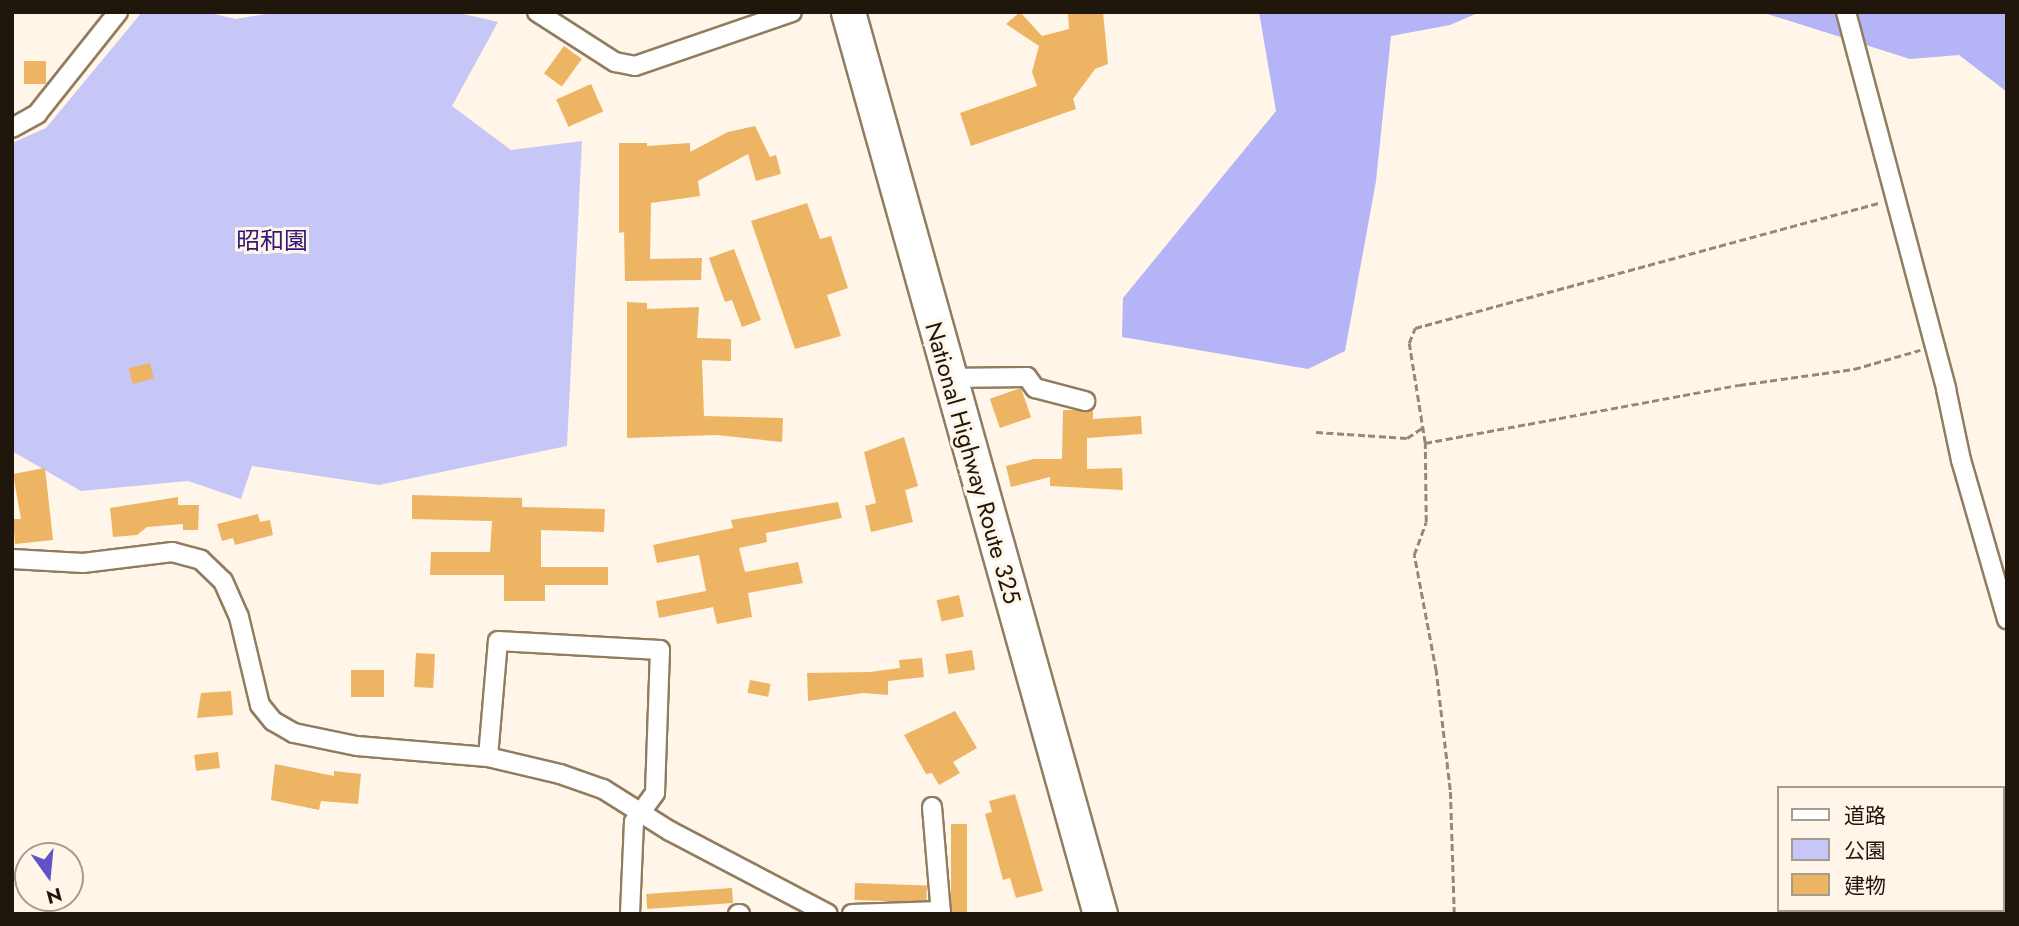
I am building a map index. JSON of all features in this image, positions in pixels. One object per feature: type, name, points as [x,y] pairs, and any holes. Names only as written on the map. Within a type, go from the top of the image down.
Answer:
[{"type":"highway","name":"National Highway Route 325","points":[[828,12],[1077,914]]},
{"type":"highway","name":"National Highway Route 325","points":[[848,12],[948,378],[1100,914]]},
{"type":"street","points":[[12,128],[37,114],[118,12]]},
{"type":"street","points":[[537,12],[615,62],[635,66],[792,12]]},
{"type":"street","points":[[1846,12],[1935,346],[1964,472],[2007,619]]},
{"type":"street","points":[[948,378],[1027,377],[1035,388],[1085,401]]},
{"type":"street","points":[[12,559],[83,563],[172,552],[201,560],[223,581],[239,617],[260,705],[273,721],[294,733],[357,746],[488,757],[603,789],[828,914]]},
{"type":"street","points":[[488,757],[498,641],[660,650],[655,793],[634,822],[630,914]]},
{"type":"street","points":[[852,914],[941,912],[932,807]]},
{"type":"path","points":[[1454,914],[1450,790],[1436,671],[1414,555],[1426,523],[1424,443],[1409,342],[1415,328],[1895,199]]},
{"type":"path","points":[[1424,443],[1739,384],[1854,369],[1935,346]]},
{"type":"path","points":[[1316,432],[1407,438],[1422,428]]},
{"type":"green space","name":"昭和園","points":[[142,12],[206,12],[236,19],[277,12],[455,12],[498,22],[452,106],[511,150],[582,141],[567,446],[379,485],[252,466],[241,499],[188,481],[81,491],[12,451],[12,143],[46,128]]},
{"type":"shaded area","points":[[1259,12],[1480,12],[1450,25],[1391,36],[1376,181],[1345,351],[1308,369],[1122,337],[1123,298],[1276,111]]},
{"type":"shaded area","points":[[1761,12],[2007,12],[2007,92],[1959,55],[1910,59]]},
{"type":"building","points":[[1020,12],[1042,36],[1069,29],[1068,12],[1103,12],[1108,64],[1095,69],[1073,99],[1076,109],[971,146],[960,113],[1037,86],[1032,72],[1039,46],[1006,24]]},
{"type":"building","points":[[564,46],[582,59],[562,86],[544,74]]},
{"type":"building","points":[[24,61],[46,61],[46,84],[24,84]]},
{"type":"building","points":[[591,84],[603,111],[568,127],[556,99]]},
{"type":"building","points":[[755,126],[770,157],[776,155],[781,174],[756,181],[748,154],[698,181],[700,196],[651,203],[650,259],[702,258],[701,280],[625,281],[624,232],[619,233],[619,143],[647,143],[647,146],[690,143],[690,152],[728,132]]},
{"type":"building","points":[[807,203],[820,239],[831,236],[848,288],[827,295],[841,336],[795,349],[751,221]]},
{"type":"building","points":[[734,249],[761,320],[742,327],[732,300],[725,302],[709,258]]},
{"type":"building","points":[[627,302],[647,303],[647,309],[699,307],[697,338],[731,339],[731,361],[702,360],[704,416],[783,418],[782,442],[716,435],[627,438]]},
{"type":"building","points":[[150,363],[154,379],[133,384],[129,368]]},
{"type":"building","points":[[1021,388],[1031,417],[1000,428],[990,399]]},
{"type":"building","points":[[1063,410],[1093,410],[1093,419],[1141,416],[1142,434],[1087,438],[1087,469],[1122,468],[1123,490],[1050,486],[1050,477],[1011,487],[1006,466],[1034,459],[1062,459]]},
{"type":"building","points":[[904,437],[918,486],[905,490],[913,522],[871,532],[865,506],[876,503],[864,452]]},
{"type":"building","points":[[45,468],[53,540],[15,544],[13,519],[21,519],[13,474]]},
{"type":"building","points":[[412,495],[522,498],[522,507],[605,509],[604,532],[541,530],[541,567],[608,567],[608,585],[545,585],[545,601],[504,601],[504,575],[430,575],[431,552],[490,552],[492,521],[412,519]]},
{"type":"building","points":[[178,497],[178,505],[199,505],[198,530],[183,530],[183,524],[147,527],[137,535],[113,537],[110,508]]},
{"type":"building","points":[[838,502],[842,518],[766,533],[767,542],[739,548],[745,572],[798,562],[803,583],[748,593],[752,617],[717,624],[713,607],[659,618],[656,601],[706,591],[699,555],[657,563],[653,545],[733,528],[731,520]]},
{"type":"building","points":[[258,514],[260,522],[270,520],[273,535],[235,545],[233,538],[222,541],[217,524]]},
{"type":"building","points":[[959,595],[964,616],[942,622],[937,600]]},
{"type":"building","points":[[972,650],[975,670],[948,674],[945,654]]},
{"type":"building","points":[[416,653],[435,654],[433,688],[414,687]]},
{"type":"building","points":[[922,658],[924,677],[888,681],[888,695],[863,693],[808,701],[807,673],[870,672],[900,668],[899,660]]},
{"type":"building","points":[[351,670],[384,670],[384,697],[351,697]]},
{"type":"building","points":[[750,680],[771,684],[768,697],[748,693]]},
{"type":"building","points":[[231,691],[233,715],[197,718],[201,693]]},
{"type":"building","points":[[955,711],[977,748],[953,762],[960,773],[939,785],[932,773],[926,774],[904,735]]},
{"type":"building","points":[[218,752],[220,768],[196,771],[194,755]]},
{"type":"building","points":[[275,764],[334,776],[334,771],[361,774],[358,804],[321,801],[319,810],[271,800]]},
{"type":"building","points":[[1015,794],[1043,891],[1016,898],[1010,878],[1003,880],[985,814],[992,812],[989,801]]},
{"type":"building","points":[[951,824],[967,824],[967,914],[951,914]]},
{"type":"building","points":[[855,883],[927,886],[926,903],[854,900]]},
{"type":"building","points":[[732,888],[733,903],[647,909],[646,894]]}]
